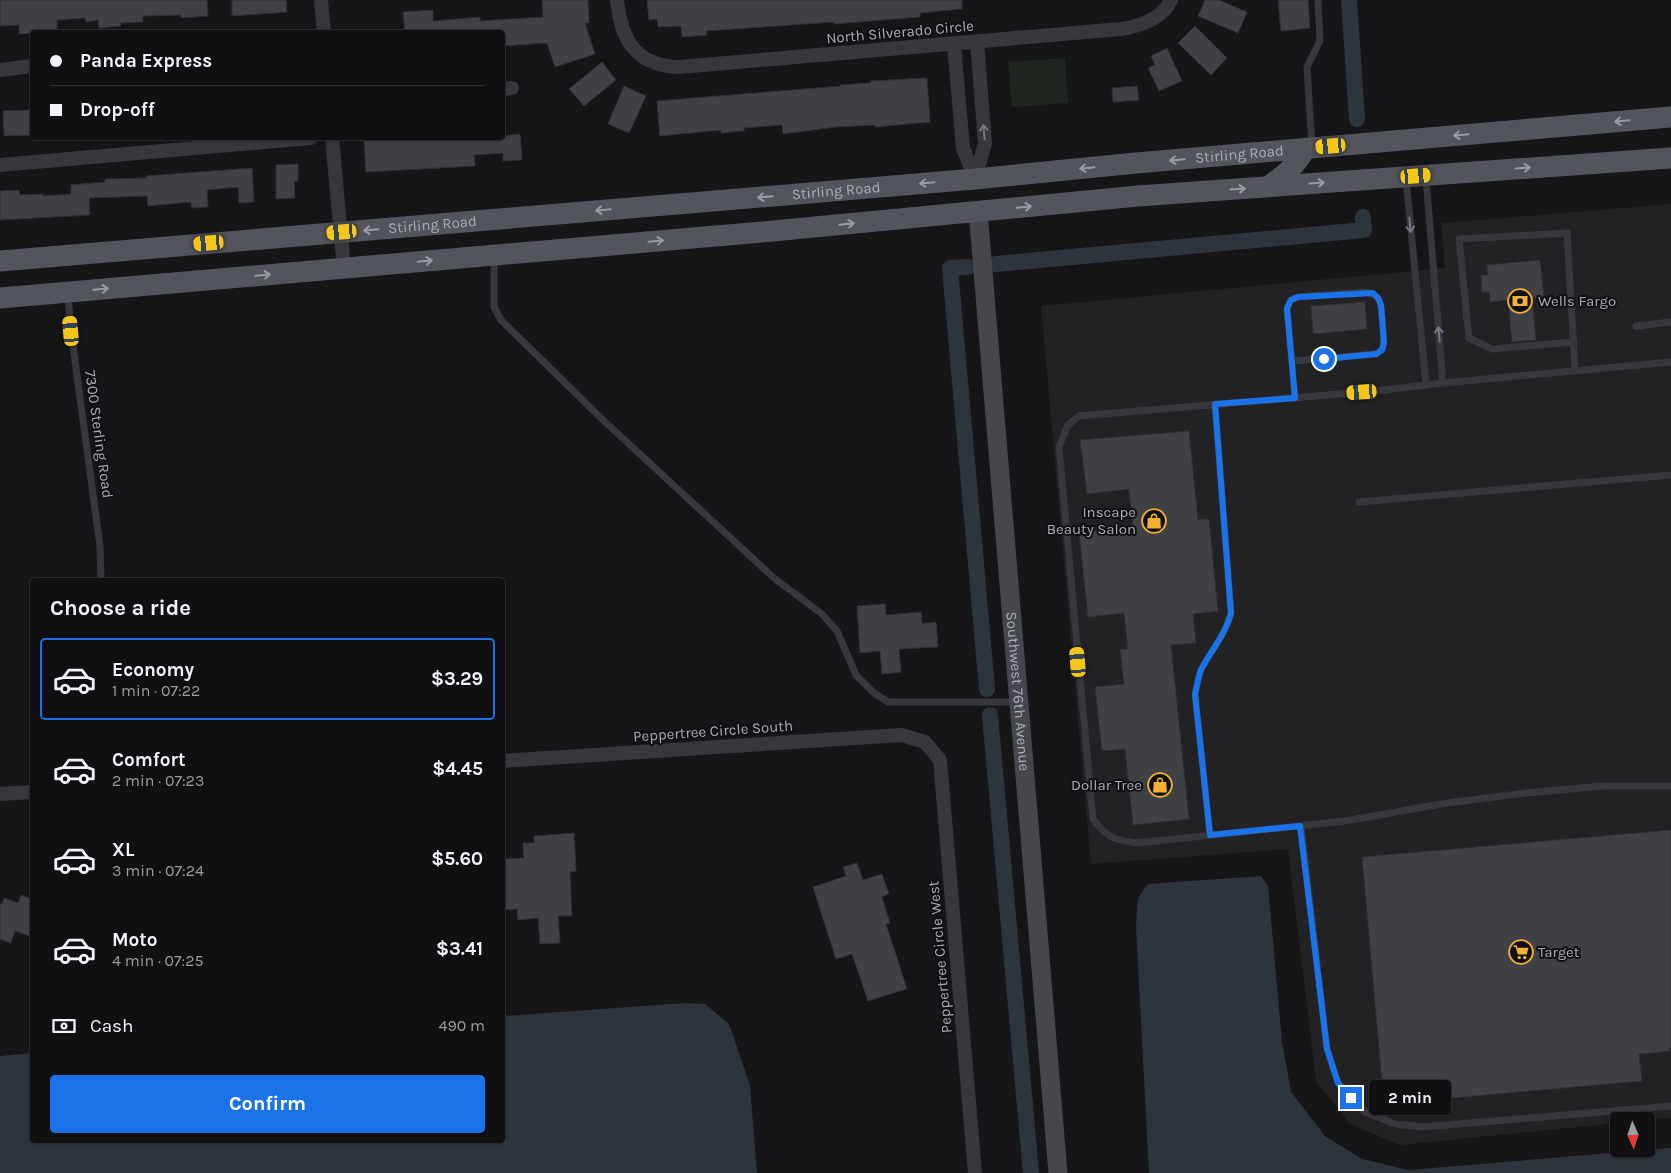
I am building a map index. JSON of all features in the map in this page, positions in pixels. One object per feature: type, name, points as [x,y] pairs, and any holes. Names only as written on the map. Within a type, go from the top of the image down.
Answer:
[{"type":"main road","name":"Stirling Road","points":[[0,261],[975,179],[1671,117]]},
{"type":"main road","points":[[1269,187],[1291,170],[1309,148]]},
{"type":"main road","points":[[0,298],[934,216],[1138,196],[1671,158]]},
{"type":"main road","points":[[934,216],[962,197],[975,179]]},
{"type":"street","points":[[321,0],[324,30]]},
{"type":"street","name":"North Silverado Circle","points":[[617,0],[618,15],[623,34],[637,52],[652,63],[679,67],[1132,28],[1150,21],[1167,5]]},
{"type":"street","points":[[975,179],[985,143],[977,42]]},
{"type":"street","points":[[954,44],[963,148],[975,179]]},
{"type":"street","points":[[0,70],[30,66]]},
{"type":"street","points":[[0,164],[287,140]]},
{"type":"street","points":[[332,140],[344,268]]},
{"type":"street","name":"Southwest 76th Avenue","points":[[978,211],[1058,1173]]},
{"type":"street","name":"Peppertree Circle South","points":[[505,761],[902,735],[925,742]]},
{"type":"street","name":"Peppertree Circle West","points":[[925,742],[940,760],[975,1173]]},
{"type":"street","points":[[0,794],[30,792]]},
{"type":"lane","points":[[1309,148],[1307,67],[1320,41],[1318,0]]},
{"type":"lane","points":[[1416,176],[1443,383]]},
{"type":"lane","points":[[1416,176],[1426,384]]},
{"type":"lane","points":[[1574,342],[1492,349],[1468,338],[1460,239],[1567,233],[1574,342],[1575,370]]},
{"type":"lane","points":[[494,255],[494,307],[501,320],[603,420],[774,578],[822,614],[837,631],[856,675],[874,693],[888,702],[1018,702]]},
{"type":"lane","name":"7300 Sterling Road","points":[[68,292],[71,331],[100,546],[101,578]]},
{"type":"lane","points":[[1292,361],[1376,354],[1382,350],[1384,343],[1381,305],[1378,298],[1373,293],[1364,292],[1298,297],[1291,300],[1287,308],[1295,398]]},
{"type":"lane","points":[[1636,326],[1671,322]]},
{"type":"lane","points":[[1671,362],[1426,384],[1376,391],[1080,416],[1068,425],[1059,447],[1093,819],[1105,834],[1121,841],[1137,843],[1346,821],[1448,803],[1526,793],[1603,786],[1671,786]]},
{"type":"lane","points":[[1210,835],[1195,694],[1201,671],[1224,632],[1231,613],[1215,404]]},
{"type":"lane","points":[[1359,502],[1671,475]]},
{"type":"lane","points":[[1300,826],[1327,1049],[1338,1083],[1365,1112],[1395,1124],[1423,1127],[1671,1106]]},
{"type":"shaded area","points":[[1065,58],[1068,103],[1012,107],[1008,62]]},
{"type":"shaded area","points":[[1671,204],[1671,1118],[1655,1119],[1655,1112],[1610,1112],[1610,1124],[1400,1145],[1350,1124],[1316,1081],[1288,849],[1091,864],[1041,306],[1445,268],[1441,223]]},
{"type":"shaded area","points":[[1261,876],[1268,886],[1282,1042],[1291,1092],[1325,1136],[1362,1159],[1408,1170],[1610,1153],[1610,1158],[1655,1158],[1655,1149],[1671,1148],[1671,1173],[1149,1173],[1136,926],[1138,898],[1148,884]]},
{"type":"shaded area","points":[[685,1003],[705,1004],[729,1024],[750,1085],[757,1173],[0,1173],[0,1056],[30,1053],[30,1143],[505,1143],[505,1016]]},
{"type":"building","points":[[0,0],[207,0],[208,16],[181,18],[181,15],[143,16],[143,22],[120,23],[121,26],[99,28],[98,20],[86,22],[85,18],[57,20],[57,30],[30,30],[30,33],[19,34],[19,25],[0,26]]},
{"type":"building","points":[[232,0],[286,0],[287,12],[232,16]]},
{"type":"building","points":[[542,0],[588,0],[589,23],[585,23],[595,54],[555,67],[547,43],[505,46],[505,30],[405,30],[403,12],[433,10],[433,21],[480,17],[480,21],[543,17]]},
{"type":"building","points":[[647,0],[962,0],[962,9],[920,13],[920,17],[706,31],[707,35],[682,37],[681,26],[658,27],[657,19],[649,20]]},
{"type":"building","points":[[1205,0],[1219,0],[1247,12],[1238,33],[1198,16]]},
{"type":"building","points":[[1278,0],[1308,0],[1310,28],[1281,31]]},
{"type":"building","points":[[1195,26],[1227,58],[1211,75],[1178,43]]},
{"type":"building","points":[[1167,48],[1182,81],[1159,91],[1148,68],[1155,65],[1151,56]]},
{"type":"building","points":[[602,62],[616,80],[584,106],[569,89]]},
{"type":"building","points":[[927,78],[930,122],[875,127],[874,125],[836,127],[783,134],[782,125],[744,128],[744,131],[721,133],[721,130],[660,136],[657,101],[841,86],[871,83],[871,81]]},
{"type":"building","points":[[624,86],[646,96],[629,133],[608,124]]},
{"type":"building","points":[[1137,86],[1139,100],[1113,102],[1112,88]]},
{"type":"building","points":[[30,110],[30,135],[4,136],[3,111]]},
{"type":"building","points":[[520,134],[522,160],[503,161],[503,153],[474,155],[475,166],[366,172],[364,140],[505,140],[505,136]]},
{"type":"building","points":[[298,164],[298,181],[294,181],[295,198],[276,199],[276,165]]},
{"type":"building","points":[[252,168],[254,202],[239,203],[238,187],[207,190],[208,207],[192,208],[191,202],[148,206],[147,196],[89,198],[90,215],[0,220],[0,191],[19,190],[20,195],[43,194],[43,196],[71,194],[71,185],[105,182],[105,179],[146,178],[146,176]]},
{"type":"building","name":"Wells Fargo","points":[[1540,260],[1544,297],[1532,298],[1536,340],[1512,342],[1508,300],[1490,302],[1489,292],[1482,292],[1481,275],[1488,275],[1487,265]]},
{"type":"building","points":[[1365,302],[1367,329],[1313,334],[1311,306]]},
{"type":"building","points":[[1189,431],[1198,520],[1209,519],[1218,611],[1193,614],[1196,643],[1171,645],[1189,819],[1133,825],[1125,749],[1102,751],[1095,687],[1124,684],[1120,649],[1128,649],[1124,613],[1088,617],[1079,532],[1133,526],[1129,489],[1087,494],[1080,440]]},
{"type":"building","points":[[885,604],[886,615],[921,612],[922,624],[936,622],[938,647],[899,649],[901,672],[882,674],[880,651],[860,653],[857,606]]},
{"type":"building","name":"Target","points":[[1671,830],[1671,1047],[1669,1048],[1670,1051],[1639,1054],[1642,1081],[1384,1104],[1362,857]]},
{"type":"building","points":[[574,833],[576,871],[570,872],[572,916],[558,916],[560,943],[540,944],[538,918],[518,920],[517,909],[505,910],[505,859],[524,858],[523,843],[534,843],[534,836]]},
{"type":"building","points":[[857,863],[863,880],[882,874],[889,894],[882,897],[890,923],[886,924],[907,989],[868,1001],[852,954],[836,959],[813,887],[846,876],[843,867]]},
{"type":"building","points":[[21,895],[30,898],[30,936],[15,931],[11,943],[0,939],[0,904],[2,904],[4,898],[18,903]]},
{"type":"waterway","points":[[1349,0],[1357,119]]},
{"type":"waterway","points":[[996,264],[1364,230],[1363,217]]},
{"type":"waterway","points":[[968,267],[950,268],[987,689]]},
{"type":"waterway","points":[[990,715],[1031,1173]]},
{"type":"place","name":"Wells Fargo","points":[[1520,301]]},
{"type":"place","name":"Inscape Beauty Salon","points":[[1154,521]]},
{"type":"place","name":"Dollar Tree","points":[[1160,785]]},
{"type":"place","name":"Target","points":[[1521,952]]},
{"type":"route","points":[[1324,359],[1369,356],[1382,350],[1384,343],[1381,305],[1373,293],[1298,297],[1291,300],[1287,308],[1295,398],[1215,404],[1231,613],[1228,625],[1201,671],[1195,694],[1210,835],[1300,826],[1327,1049],[1338,1083],[1351,1098]]}]
